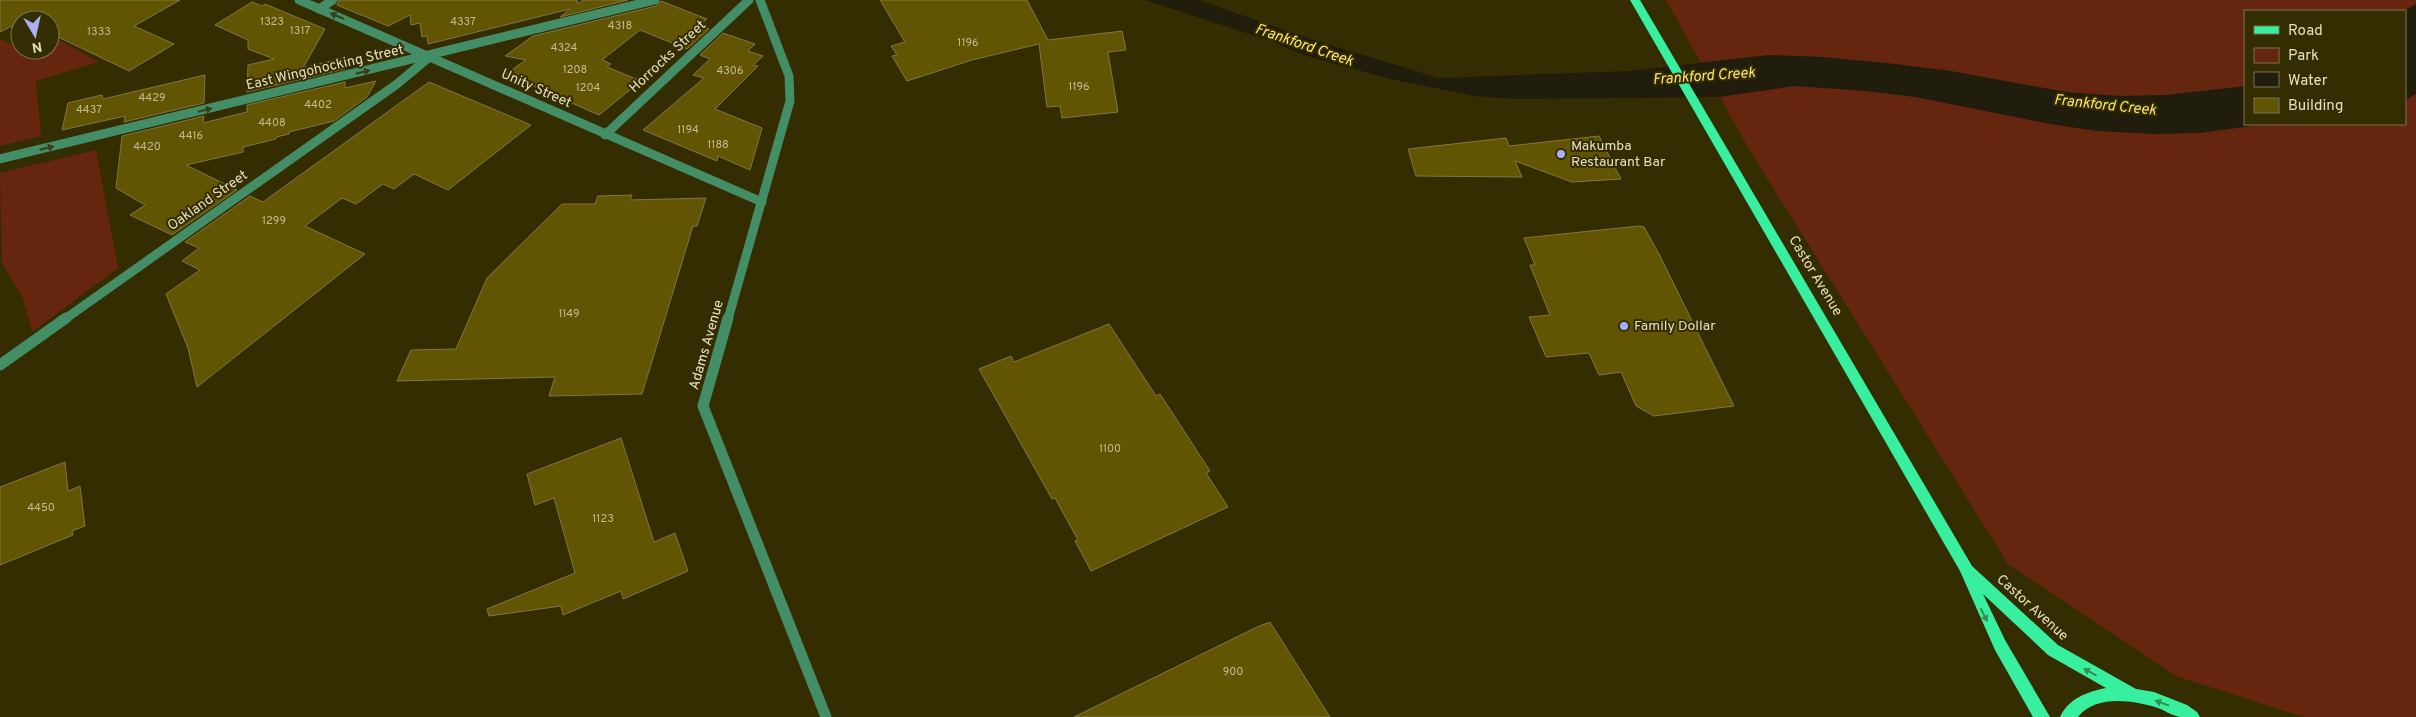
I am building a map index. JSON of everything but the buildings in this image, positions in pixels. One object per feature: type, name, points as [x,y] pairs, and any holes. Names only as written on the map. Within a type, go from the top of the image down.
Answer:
[{"type":"main road","name":"Castor Avenue","points":[[1635,0],[1966,569],[1979,606],[2012,668],[2042,717]]},
{"type":"main road","name":"Castor Avenue","points":[[1966,569],[2053,650],[2133,695]]},
{"type":"main road","points":[[2068,717],[2081,703],[2105,695],[2133,695],[2163,703],[2192,717]]},
{"type":"street","name":"Unity Street","points":[[299,0],[762,202]]},
{"type":"street","points":[[319,9],[333,0]]},
{"type":"street","name":"East Wingohocking Street","points":[[0,160],[430,57],[655,0]]},
{"type":"street","name":"Horrocks Street","points":[[605,135],[749,0]]},
{"type":"street","name":"Adams Avenue","points":[[760,0],[789,76],[790,96],[762,202],[703,406],[826,717]]},
{"type":"street","name":"Oakland Street","points":[[0,365],[396,84],[430,57]]},
{"type":"green space","points":[[1666,0],[2416,0],[2416,717],[2304,717],[2176,676],[2008,564],[1750,151]]},
{"type":"green space","points":[[0,39],[10,44],[10,60],[60,60],[60,41],[99,62],[36,81],[41,136],[0,146]]},
{"type":"green space","points":[[96,150],[118,268],[32,332],[22,296],[2,263],[0,173]]},
{"type":"water","name":"Frankford Creek","points":[[1145,0],[1199,0],[1310,39],[1439,78],[1629,71],[1769,55],[1823,57],[1951,71],[2066,92],[2120,96],[2166,95],[2244,86],[2244,125],[2260,125],[2200,133],[2153,134],[2097,131],[2050,124],[1915,97],[1795,86],[1719,97],[1515,99],[1475,96],[1390,79],[1307,56],[1268,40]]},
{"type":"water","points":[[2416,4],[2416,94],[2406,99],[2406,10]]},
{"type":"place","name":"Makumba Restaurant Bar","points":[[1561,154]]},
{"type":"place","name":"Family Dollar","points":[[1624,326]]}]
